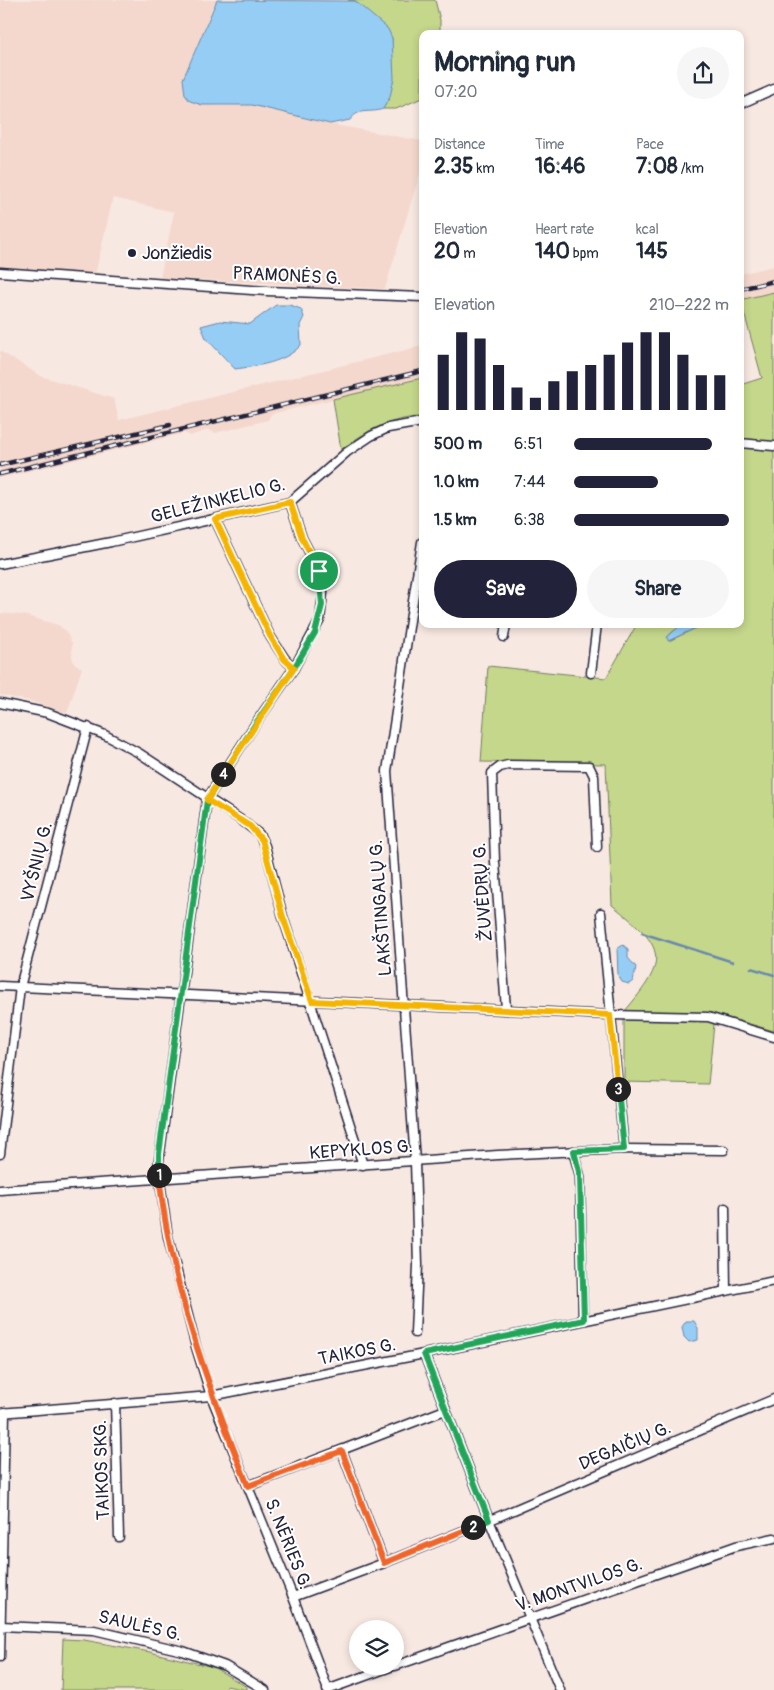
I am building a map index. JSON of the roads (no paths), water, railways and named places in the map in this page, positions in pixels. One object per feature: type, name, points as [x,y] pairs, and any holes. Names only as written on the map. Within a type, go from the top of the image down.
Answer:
[{"type":"street","points":[[744,102],[774,90]]},
{"type":"street","name":"PRAMONĖS G.","points":[[0,272],[267,291],[419,297]]},
{"type":"street","name":"GELEŽINKELIO G.","points":[[0,564],[290,502],[348,452],[371,436],[388,428],[419,423]]},
{"type":"street","points":[[744,443],[774,446]]},
{"type":"street","name":"S. NĖRIES G.","points":[[290,502],[302,538],[319,571],[323,593],[320,620],[294,668],[207,800],[159,1154],[159,1178],[168,1237],[196,1347],[211,1396],[293,1597],[327,1690]]},
{"type":"street","points":[[215,519],[270,636],[284,659],[294,668]]},
{"type":"street","name":"LAKŠTINGALŲ G.","points":[[415,1333],[418,1265],[414,1162],[387,771],[419,562]]},
{"type":"street","points":[[504,637],[505,628]]},
{"type":"street","points":[[591,673],[596,628]]},
{"type":"street","points":[[0,703],[48,713],[88,727],[138,753],[207,800],[250,826],[262,840],[283,917],[312,1001],[363,1165]]},
{"type":"street","name":"VYŠNIŲ G.","points":[[0,1154],[20,987],[88,727]]},
{"type":"street","name":"ŽUVĖDRŲ G.","points":[[506,1009],[492,773],[500,767],[508,765],[589,766],[594,776],[597,847]]},
{"type":"street","points":[[601,913],[624,1149]]},
{"type":"street","points":[[0,986],[708,1018],[774,1037]]},
{"type":"street","name":"KEPYKLOS G.","points":[[0,1190],[574,1151],[624,1149],[724,1150]]},
{"type":"street","points":[[574,1151],[580,1176],[584,1320]]},
{"type":"street","points":[[725,1208],[726,1291]]},
{"type":"street","name":"TAIKOS G.","points":[[2,1413],[211,1396],[774,1281]]},
{"type":"street","points":[[424,1354],[489,1520],[560,1690]]},
{"type":"street","name":"DEGAIČIŲ G.","points":[[293,1597],[384,1563],[489,1520],[774,1399]]},
{"type":"street","name":"TAIKOS SKG.","points":[[115,1403],[119,1537]]},
{"type":"street","points":[[248,1486],[445,1410]]},
{"type":"street","points":[[0,1657],[2,1413]]},
{"type":"street","points":[[342,1451],[384,1563]]},
{"type":"street","name":"V. MONTVILOS G.","points":[[404,1662],[736,1546],[774,1538]]},
{"type":"street","name":"SAULĖS G.","points":[[0,1626],[94,1630],[183,1651],[225,1666],[265,1690]]},
{"type":"street","name":"V. MONTVILOS G.","points":[[327,1690],[369,1675]]},
{"type":"water","points":[[217,0],[355,1],[388,29],[392,38],[394,78],[390,97],[383,109],[361,112],[350,120],[330,124],[252,105],[202,105],[190,101],[185,95],[183,79]]},
{"type":"water","points":[[276,305],[290,305],[301,309],[304,317],[300,325],[301,345],[287,356],[270,363],[235,369],[206,338],[201,326],[220,321],[250,324]]},
{"type":"water","points":[[677,628],[696,628],[668,641],[667,637]]},
{"type":"water","points":[[623,945],[628,949],[628,958],[636,967],[633,981],[629,984],[622,982],[618,975],[617,949]]},
{"type":"water","points":[[686,1321],[694,1321],[698,1328],[698,1340],[689,1342],[684,1337],[682,1327]]},
{"type":"waterway","points":[[642,933],[733,962]]},
{"type":"waterway","points":[[751,968],[774,975]]},
{"type":"railway","points":[[744,288],[774,281]]},
{"type":"railway","points":[[0,474],[419,372]]},
{"type":"railway","points":[[0,465],[170,425]]},
{"type":"place","name":"Jonžiedis","points":[[132,253]]}]
